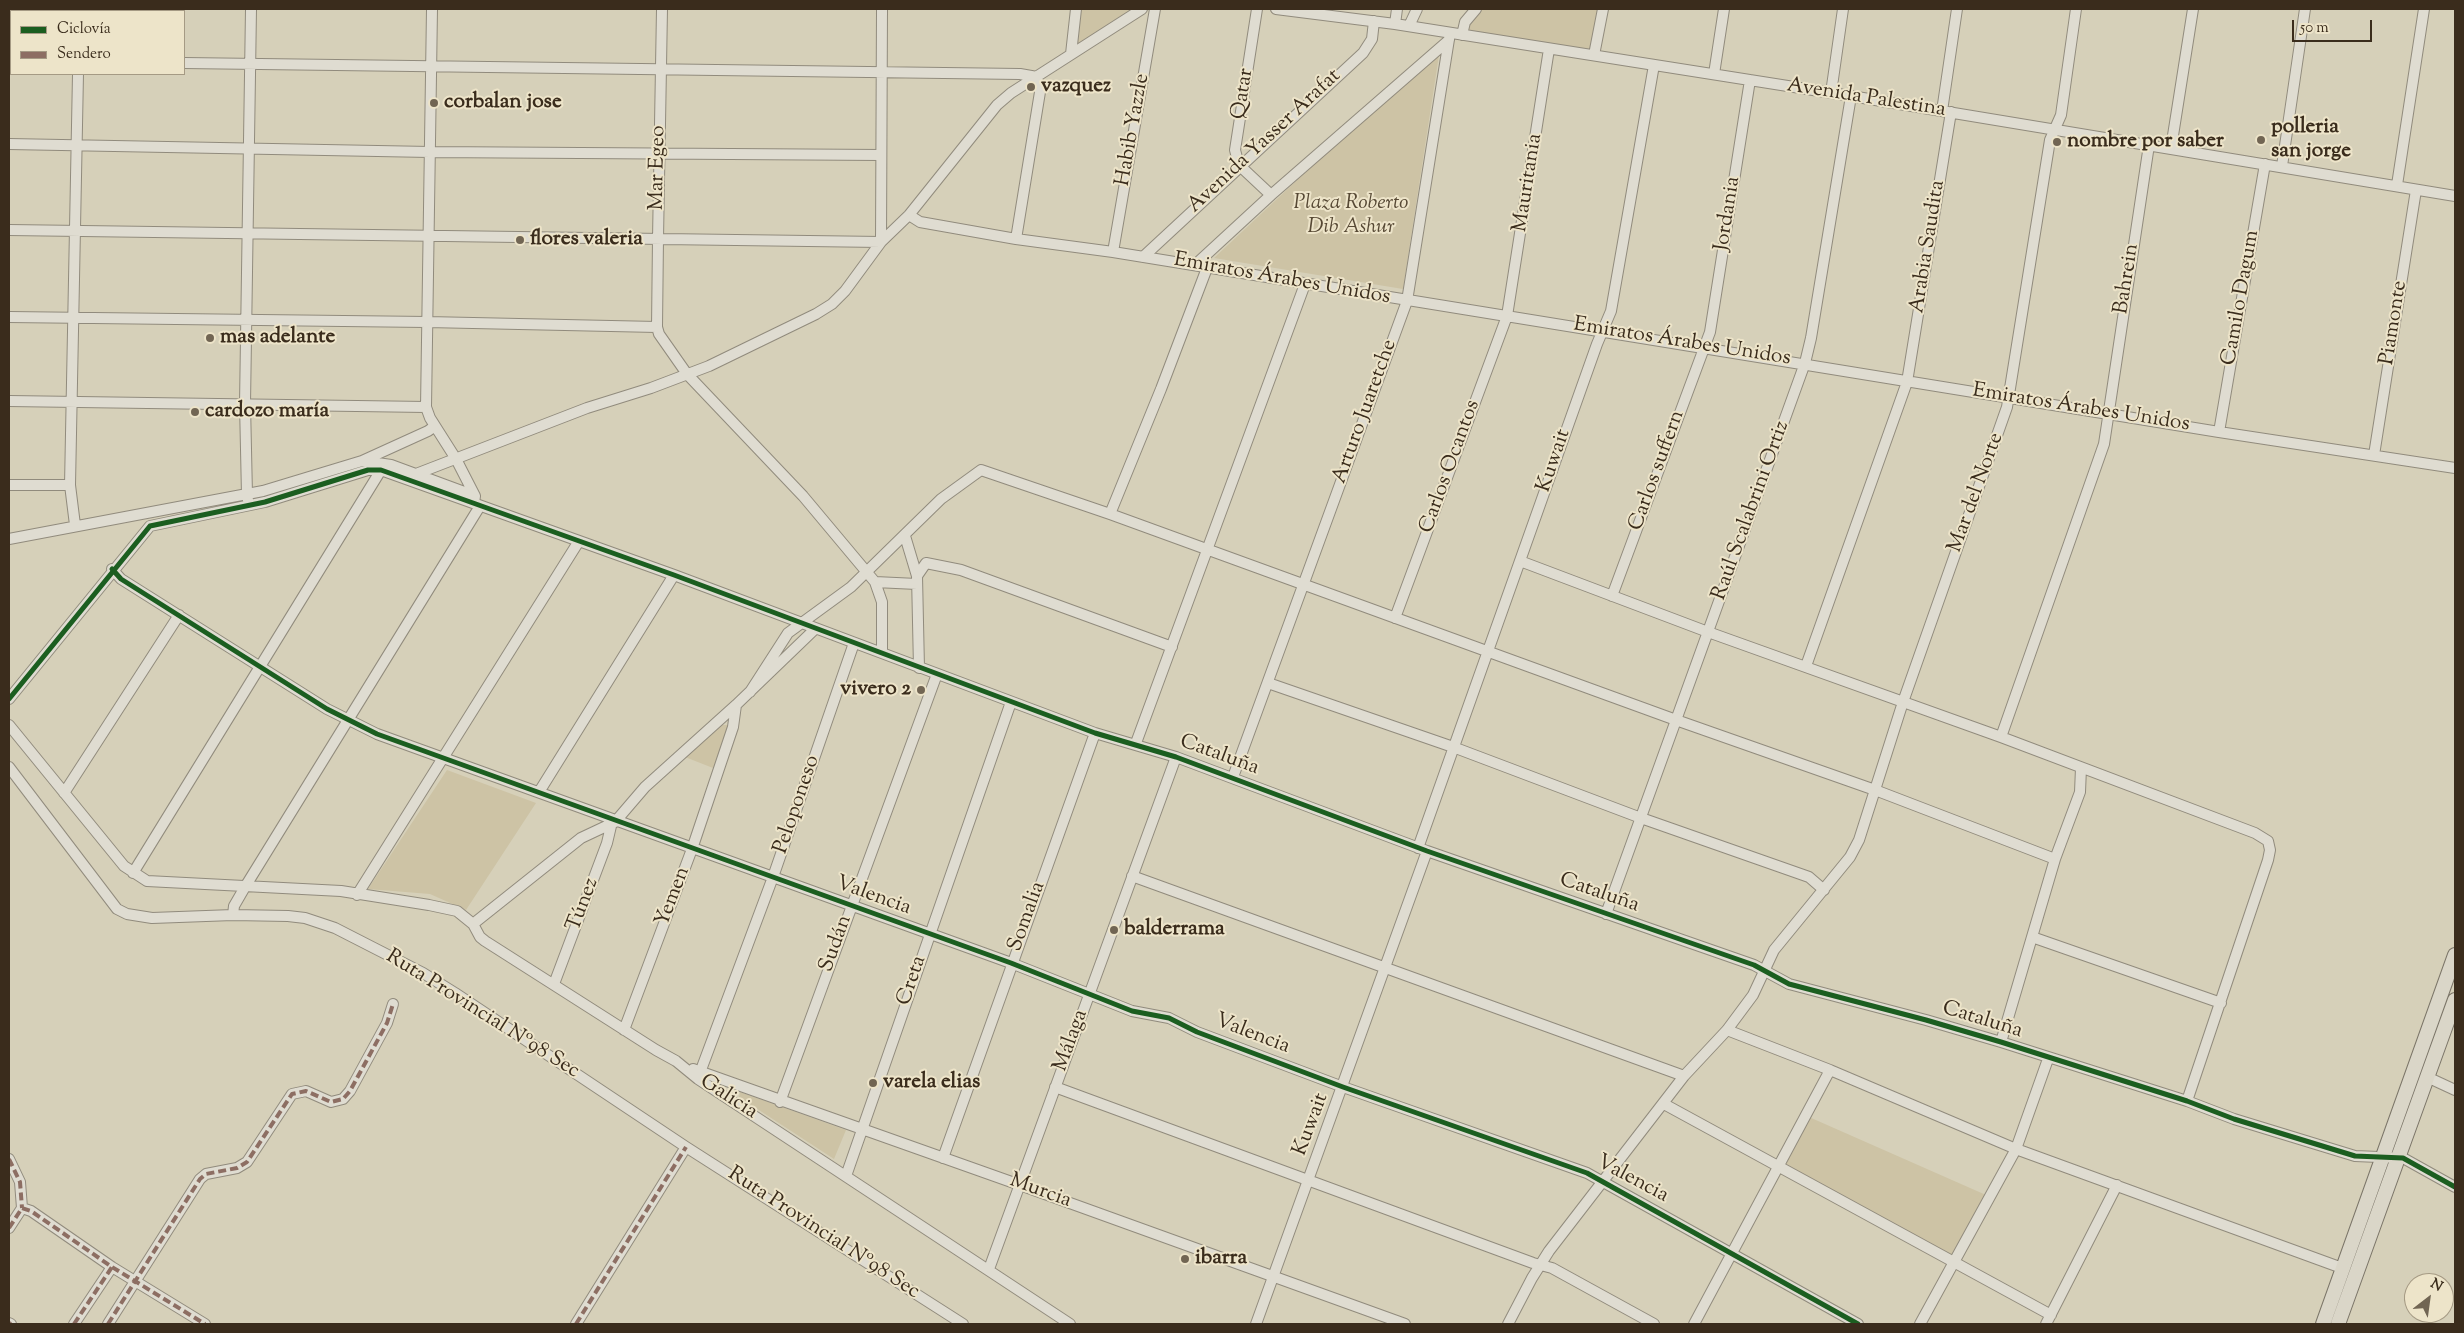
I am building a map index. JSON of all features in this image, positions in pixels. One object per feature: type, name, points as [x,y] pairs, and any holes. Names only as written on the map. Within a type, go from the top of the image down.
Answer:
[{"type":"main road","points":[[2323,1324],[2455,955]]},
{"type":"main road","points":[[2338,1324],[2455,1000]]},
{"type":"street","points":[[248,500],[245,404],[251,9]]},
{"type":"street","points":[[432,9],[426,407],[435,426],[456,459],[476,502]]},
{"type":"street","name":"Mar Egeo","points":[[657,327],[662,9]]},
{"type":"street","points":[[881,242],[882,9]]},
{"type":"street","points":[[1071,54],[1076,9]]},
{"type":"street","points":[[416,474],[587,408],[651,388],[687,374],[816,314],[832,304],[854,280],[881,242],[910,215],[997,105],[1011,93],[1142,9]]},
{"type":"street","name":"Habib Yazzle","points":[[1113,252],[1156,9]]},
{"type":"street","name":"Qatar","points":[[1239,165],[1235,150],[1257,9]]},
{"type":"street","name":"Avenida Palestina","points":[[1281,9],[1409,26],[1449,37],[1462,35],[1714,74],[2455,196]]},
{"type":"street","points":[[1395,24],[1397,9]]},
{"type":"street","points":[[1409,26],[1416,9]]},
{"type":"street","points":[[1462,35],[1465,22],[1476,9]]},
{"type":"street","points":[[1594,55],[1603,9]]},
{"type":"street","points":[[1714,74],[1724,9]]},
{"type":"street","points":[[1831,93],[1843,9]]},
{"type":"street","name":"Arabia Saudita","points":[[1806,666],[1907,382],[1947,112],[1957,9]]},
{"type":"street","name":"Mar del Norte","points":[[1508,1324],[1539,1265],[1684,1076],[1727,1030],[1753,995],[1774,950],[1855,849],[1903,702],[1997,440],[2010,397],[2050,140],[2060,115],[2076,9]]},
{"type":"street","points":[[2171,148],[2193,9]]},
{"type":"street","points":[[2282,166],[2305,9]]},
{"type":"street","points":[[2397,186],[2424,9]]},
{"type":"street","name":"Avenida Yasser Arafat","points":[[1143,257],[1239,165],[1362,53],[1372,39],[1374,21]]},
{"type":"street","name":"Avenida Yasser Arafat","points":[[1196,265],[1271,195],[1449,37]]},
{"type":"street","name":"Arturo Juaretche","points":[[1233,777],[1406,301],[1449,37]]},
{"type":"street","name":"Mauritania","points":[[1507,316],[1550,49]]},
{"type":"street","points":[[185,63],[1020,74],[1037,77]]},
{"type":"street","name":"Kuwait","points":[[1256,1324],[1386,969],[1454,747],[1487,650],[1597,344],[1611,311],[1654,65]]},
{"type":"street","points":[[75,525],[70,485],[78,75]]},
{"type":"street","points":[[1016,238],[1040,92],[1037,77]]},
{"type":"street","name":"Jordania","points":[[1704,347],[1710,332],[1750,80]]},
{"type":"street","name":"Raúl Scalabrini Ortiz","points":[[1606,914],[1805,363],[1811,338],[1851,96]]},
{"type":"street","points":[[9,144],[248,147],[430,152],[881,154]]},
{"type":"street","name":"Bahrein","points":[[2001,736],[2104,444],[2107,412],[2149,145]]},
{"type":"street","name":"Camilo Dagum","points":[[2219,432],[2265,164]]},
{"type":"street","points":[[1239,165],[1271,195]]},
{"type":"street","name":"Piamonte","points":[[2374,455],[2416,190]]},
{"type":"street","name":"Emiratos Árabes Unidos","points":[[910,215],[920,222],[1016,238],[1196,265],[1406,301],[1604,330],[1907,382],[2455,468]]},
{"type":"street","points":[[9,230],[881,242]]},
{"type":"street","points":[[1110,514],[1161,389],[1207,268]]},
{"type":"street","points":[[1136,743],[1305,284]]},
{"type":"street","name":"Carlos Ocantos","points":[[1395,618],[1507,316]]},
{"type":"street","points":[[9,317],[657,327],[662,340],[687,374],[803,496],[865,573],[875,582],[882,602],[882,653]]},
{"type":"street","name":"Carlos suffern","points":[[1612,596],[1704,347]]},
{"type":"street","points":[[9,401],[426,407]]},
{"type":"street","points":[[9,699],[112,569],[150,526],[248,500],[362,461],[435,426]]},
{"type":"street","points":[[362,461],[391,465],[416,474],[476,502]]},
{"type":"street","points":[[9,539],[148,512],[300,493],[368,470],[381,470],[476,502]]},
{"type":"street","points":[[9,725],[124,866],[133,873],[381,470]]},
{"type":"street","points":[[750,692],[788,632],[851,587],[942,499],[981,470],[1207,548],[1676,720],[1875,790],[2055,859]]},
{"type":"street","points":[[9,485],[70,485]]},
{"type":"street","points":[[233,915],[234,906],[245,887],[348,721],[476,502]]},
{"type":"street","name":"Cataluña","points":[[476,502],[1095,733],[1136,743],[1233,777],[1422,849],[1764,970],[1775,978],[1795,986],[1926,1020],[2000,1042],[2048,1059],[2187,1101],[2234,1119],[2355,1156],[2398,1158]]},
{"type":"street","points":[[148,512],[150,526]]},
{"type":"street","points":[[904,536],[917,580],[919,668]]},
{"type":"street","points":[[357,895],[579,541]]},
{"type":"street","points":[[1520,561],[1708,632],[2001,736],[2255,833],[2268,841],[2270,850],[2268,860],[2187,1101]]},
{"type":"street","points":[[917,580],[926,563],[961,570],[1172,647]]},
{"type":"street","name":"Valencia","points":[[112,569],[121,579],[348,721],[443,758],[539,792],[613,824],[692,849],[851,905],[929,935],[1011,963],[1132,1011],[1169,1018],[1197,1032],[1343,1087],[1587,1173],[1858,1324]]},
{"type":"street","points":[[539,792],[674,575]]},
{"type":"street","points":[[875,582],[917,580]]},
{"type":"street","points":[[64,793],[178,615]]},
{"type":"street","points":[[473,924],[581,838],[613,824],[645,787],[750,692],[815,629]]},
{"type":"street","name":"Peloponeso","points":[[698,1076],[773,877],[854,643]]},
{"type":"street","name":"Sudán","points":[[780,1102],[936,674]]},
{"type":"street","points":[[1268,683],[1454,747],[1641,818],[1809,877],[1824,890]]},
{"type":"street","name":"Creta","points":[[846,1176],[1011,702]]},
{"type":"street","name":"Yemen","points":[[624,1030],[692,849],[733,728],[736,705]]},
{"type":"street","name":"Somalia","points":[[943,1158],[1011,963],[1095,733]]},
{"type":"street","name":"Málaga","points":[[989,1269],[1176,757]]},
{"type":"street","name":"Ruta Provincial Nº98 Sec","points":[[9,766],[117,909],[127,914],[152,918],[233,915],[306,918],[335,928],[396,959],[455,993],[686,1147],[963,1324]]},
{"type":"street","points":[[2000,1042],[2055,859],[2080,792],[2081,768]]},
{"type":"street","name":"Túnez","points":[[554,984],[613,824]]},
{"type":"street","name":"Galicia","points":[[133,873],[147,881],[155,882],[341,891],[446,908],[464,915],[473,924],[480,937],[624,1030],[676,1060],[846,1176],[1070,1324]]},
{"type":"street","points":[[1132,876],[1684,1076]]},
{"type":"street","points":[[2032,936],[2221,1003]]},
{"type":"street","points":[[108,1324],[200,1179],[206,1174],[238,1168],[247,1162],[292,1094],[306,1091],[331,1102],[343,1099],[350,1091],[387,1023],[393,1004]]},
{"type":"street","points":[[1727,1030],[1830,1070],[2016,1149],[2342,1268]]},
{"type":"street","points":[[1920,1324],[2016,1149],[2048,1059]]},
{"type":"street","points":[[1694,1324],[1830,1070]]},
{"type":"street","name":"Murcia","points":[[698,1076],[780,1102],[1020,1185],[1405,1324]]},
{"type":"street","points":[[2427,1077],[2455,1090]]},
{"type":"street","points":[[1055,1088],[1307,1181],[1539,1265],[1552,1268],[1654,1324]]},
{"type":"street","points":[[1664,1104],[2051,1315]]},
{"type":"street","points":[[576,1324],[686,1147]]},
{"type":"street","points":[[2398,1158],[2414,1164],[2455,1187]]},
{"type":"street","points":[[9,1159],[20,1182],[22,1208],[9,1228]]},
{"type":"street","points":[[2046,1324],[2117,1185]]},
{"type":"street","points":[[22,1208],[31,1211],[112,1267],[205,1324]]},
{"type":"street","points":[[74,1324],[112,1267]]},
{"type":"green space","points":[[1077,9],[1140,9],[1073,53]]},
{"type":"green space","points":[[1478,9],[1598,9],[1590,49],[1464,34]]},
{"type":"green space","name":"Plaza Roberto Dib Ashur","points":[[1439,55],[1403,289],[1214,258],[1325,154]]},
{"type":"green space","points":[[722,725],[729,725],[713,768],[685,757]]},
{"type":"green space","points":[[447,770],[536,803],[466,910],[430,894],[368,889]]},
{"type":"green space","points":[[740,1092],[846,1130],[834,1159],[739,1097]]},
{"type":"green space","points":[[1809,1117],[1986,1195],[1954,1257],[1783,1165]]},
{"type":"marked path","points":[[108,1324],[200,1179],[206,1174],[237,1168],[247,1162],[292,1094],[306,1091],[331,1102],[343,1099],[350,1091],[387,1023],[393,1004]]},
{"type":"marked path","points":[[576,1324],[686,1147]]},
{"type":"marked path","points":[[9,1159],[20,1182],[22,1208]]},
{"type":"marked path","points":[[9,1228],[22,1208],[31,1211],[112,1267],[205,1324]]},
{"type":"marked path","points":[[74,1324],[112,1267]]},
{"type":"cycle path","points":[[9,699],[150,526],[265,502],[368,470],[381,470],[674,575],[1095,733],[1176,757],[1427,851],[1754,965],[1789,984],[2001,1042],[2187,1101],[2234,1119],[2355,1156],[2403,1158],[2455,1187]]},
{"type":"cycle path","points":[[112,569],[121,579],[327,709],[377,734],[1011,963],[1132,1011],[1169,1018],[1197,1032],[1343,1087],[1587,1173],[1858,1324]]},
{"type":"place","name":"vazquez","points":[[1031,87]]},
{"type":"place","name":"corbalan jose","points":[[434,103]]},
{"type":"place","name":"polleria san jorge","points":[[2261,140]]},
{"type":"place","name":"nombre por saber","points":[[2057,142]]},
{"type":"place","name":"flores valeria","points":[[520,240]]},
{"type":"place","name":"mas adelante","points":[[210,338]]},
{"type":"place","name":"cardozo maría","points":[[195,412]]},
{"type":"place","name":"vivero 2","points":[[921,690]]},
{"type":"place","name":"balderrama","points":[[1114,930]]},
{"type":"place","name":"varela elias","points":[[873,1083]]},
{"type":"place","name":"ibarra","points":[[1185,1259]]}]
